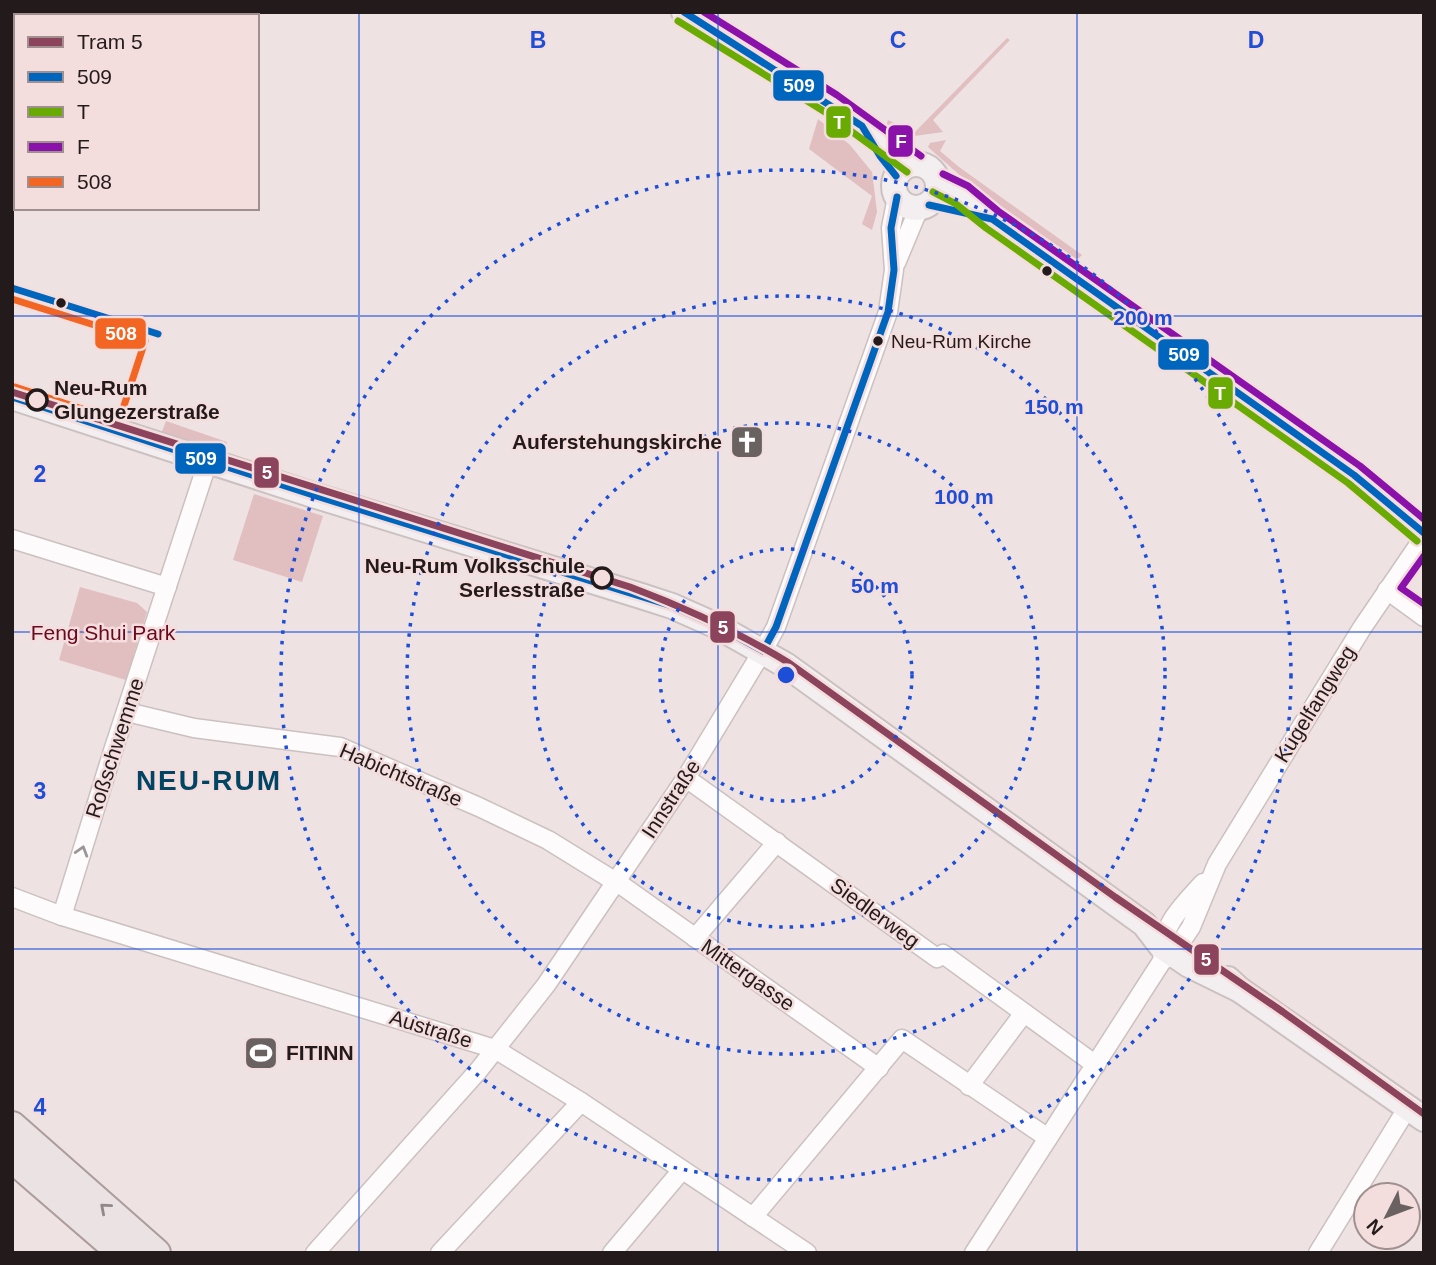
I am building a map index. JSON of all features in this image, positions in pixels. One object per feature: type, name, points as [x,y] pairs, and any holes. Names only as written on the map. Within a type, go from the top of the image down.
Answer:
[{"type":"main road","points":[[12,1126],[156,1253]]},
{"type":"main road","points":[[12,1158],[122,1253]]},
{"type":"street","points":[[688,13],[892,146],[907,206],[929,199],[992,219],[1354,475],[1424,535]]},
{"type":"street","points":[[902,179],[928,167],[933,172],[929,199]]},
{"type":"street","name":"Innstraße","points":[[315,1253],[478,1071],[546,985],[686,778],[763,651],[776,627],[888,312],[894,270],[891,228],[902,179]]},
{"type":"street","name":"Innstraße","points":[[894,270],[929,199]]},
{"type":"street","points":[[12,397],[672,606],[763,651],[1165,943],[1200,953],[1240,990],[1416,1113],[1318,1253]]},
{"type":"street","name":"Roßschwemme","points":[[62,916],[208,461]]},
{"type":"street","name":"Kugelfangweg","points":[[974,1253],[1096,1065],[1165,943],[1191,927],[1211,873],[1424,535]]},
{"type":"street","points":[[12,539],[167,587]]},
{"type":"street","points":[[1387,590],[1424,617]]},
{"type":"street","name":"Habichtstraße","points":[[127,712],[194,727],[340,747],[479,807],[536,835],[617,883]]},
{"type":"street","name":"Siedlerweg","points":[[686,778],[937,958],[943,954],[1096,1065]]},
{"type":"street","points":[[695,938],[777,842]]},
{"type":"street","name":"Mittergasse","points":[[617,883],[879,1068]]},
{"type":"street","name":"Austraße","points":[[12,897],[62,916],[495,1049],[581,1102],[807,1253]]},
{"type":"street","points":[[969,1086],[1024,1013]]},
{"type":"street","points":[[753,1217],[902,1039],[1048,1138]]},
{"type":"street","points":[[440,1253],[581,1102]]},
{"type":"street","points":[[612,1253],[682,1170]]},
{"type":"green space","points":[[1007,38],[1010,40],[933,120],[943,132],[907,137],[886,126],[888,120],[914,133]]},
{"type":"green space","points":[[818,119],[850,145],[872,172],[877,212],[872,230],[862,224],[872,196],[809,149]]},
{"type":"green space","points":[[946,140],[940,151],[1082,255],[1073,259],[982,195],[928,147],[930,143]]},
{"type":"green space","points":[[166,421],[227,442],[223,456],[161,434]]},
{"type":"green space","points":[[254,494],[323,516],[302,582],[233,560]]},
{"type":"green space","name":"Feng Shui Park","points":[[80,587],[137,603],[147,612],[126,680],[59,660]]},
{"type":"tram line","name":"5","points":[[12,392],[630,587],[731,631],[789,663],[1424,1114]]},
{"type":"transit line","name":"509","points":[[684,12],[862,126],[896,176]]},
{"type":"transit line","name":"F","points":[[704,12],[837,95],[921,156]]},
{"type":"transit line","name":"T","points":[[678,21],[825,112],[907,172]]},
{"type":"transit line","name":"F","points":[[943,174],[968,186],[998,211],[1360,466],[1424,519]]},
{"type":"transit line","name":"T","points":[[933,192],[956,204],[986,228],[1348,483],[1417,541]]},
{"type":"transit line","name":"509","points":[[763,651],[776,627],[888,312],[894,270],[891,228],[897,197]]},
{"type":"transit line","name":"509","points":[[929,205],[992,219],[1354,475],[1424,533]]},
{"type":"transit line","name":"509","points":[[12,288],[158,334]]},
{"type":"transit line","name":"508","points":[[12,299],[145,341],[119,421],[15,387]]},
{"type":"transit line","name":"509","points":[[12,397],[313,495],[672,606],[763,651]]},
{"type":"transit line","name":"F","points":[[1424,556],[1401,588],[1424,604]]},
{"type":"place","name":"Neu-Rum Kirche","points":[[878,341]]},
{"type":"place","name":"Neu-Rum Glungezerstraße","points":[[37,400]]},
{"type":"place","name":"Auferstehungskirche","points":[[747,442]]},
{"type":"place","name":"Neu-Rum Volksschule Serlesstraße","points":[[602,578]]},
{"type":"place","name":"FITINN","points":[[261,1053]]},
{"type":"district","name":"NEU-RUM","points":[[209,780]]}]
